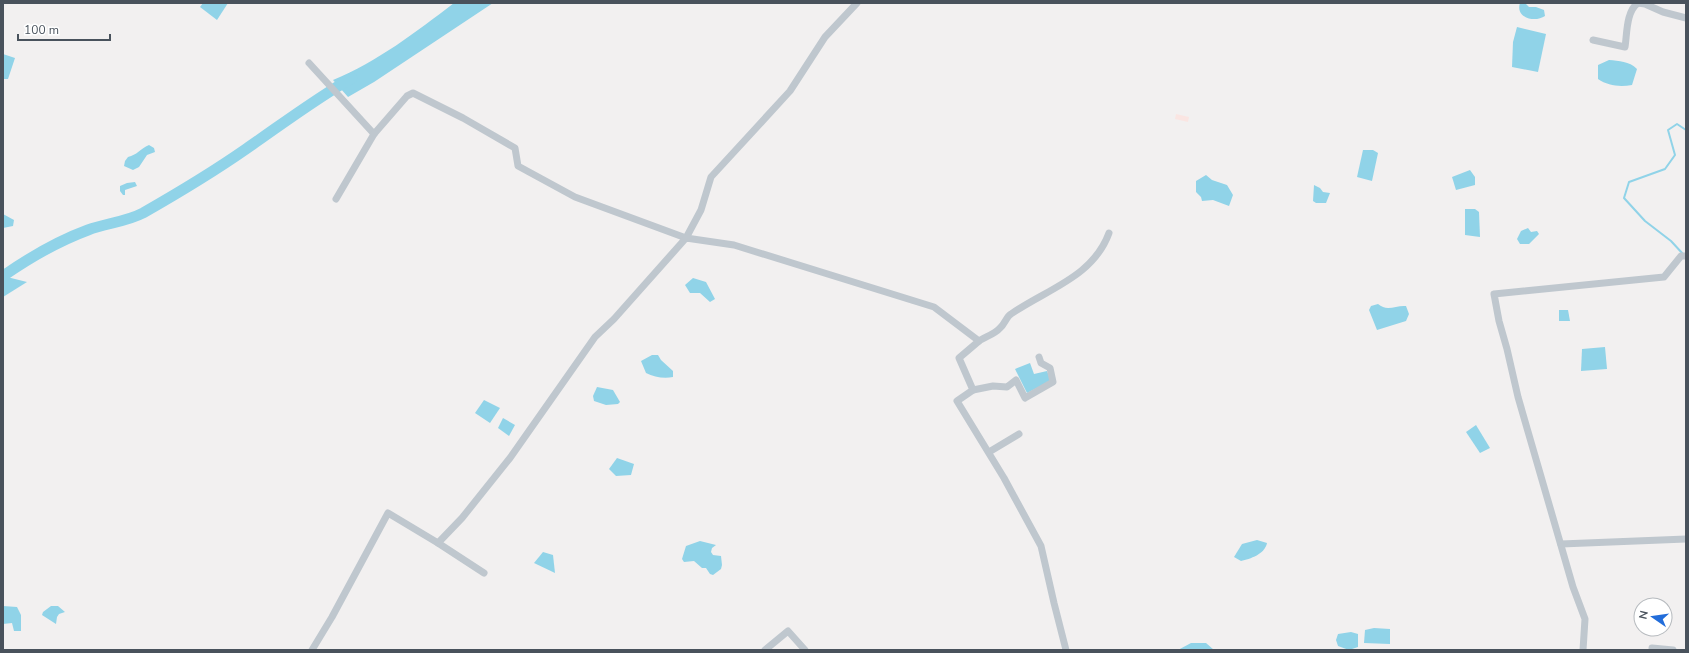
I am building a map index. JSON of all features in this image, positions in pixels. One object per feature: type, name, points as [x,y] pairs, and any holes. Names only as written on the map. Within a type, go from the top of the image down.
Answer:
[{"type":"street","points":[[438,543],[462,518],[510,458],[595,337],[614,319],[686,238],[701,210],[711,177],[790,91],[825,37],[857,3]]},
{"type":"street","points":[[1593,40],[1625,48],[1631,12],[1634,6],[1638,3],[1686,18]]},
{"type":"street","points":[[310,63],[374,134]]},
{"type":"street","points":[[336,199],[374,134],[407,96],[413,93],[420,95],[515,148],[518,166],[575,197],[686,238],[734,246],[934,307],[979,341]]},
{"type":"street","points":[[972,390],[959,358],[979,341],[1000,328],[1010,315],[1070,280],[1090,263],[1104,246],[1109,233]]},
{"type":"street","points":[[1583,650],[1585,619],[1573,587],[1518,397],[1507,348],[1498,321],[1494,294],[1664,277],[1681,256],[1686,256]]},
{"type":"street","points":[[1038,357],[1041,363],[1050,368],[1053,382],[1025,398],[1016,380],[1007,386],[993,386],[972,390],[957,401],[989,452],[1041,546],[1066,650]]},
{"type":"street","points":[[989,452],[1019,434]]},
{"type":"street","points":[[312,650],[332,617],[388,513],[484,573]]},
{"type":"street","points":[[1561,544],[1686,539]]},
{"type":"street","points":[[765,650],[788,631],[805,650]]},
{"type":"street","points":[[1652,648],[1674,650]]},
{"type":"shaded area","points":[[1176,114],[1189,117],[1188,122],[1175,119]]},
{"type":"water","points":[[203,3],[228,3],[217,20],[200,7]]},
{"type":"water","points":[[454,3],[493,3],[374,82],[348,97],[333,80],[381,55]]},
{"type":"water","points":[[1520,3],[1525,3],[1529,7],[1536,7],[1544,10],[1545,16],[1531,19],[1523,16],[1519,8]]},
{"type":"water","points":[[1517,27],[1546,34],[1538,72],[1512,67],[1513,42]]},
{"type":"water","points":[[3,54],[15,58],[8,79],[3,79]]},
{"type":"water","points":[[1609,60],[1627,63],[1637,69],[1632,85],[1614,85],[1598,79],[1598,65]]},
{"type":"water","points":[[149,145],[154,148],[155,152],[147,155],[139,167],[133,170],[124,166],[128,157],[134,155]]},
{"type":"water","points":[[1363,150],[1373,150],[1378,153],[1372,181],[1357,177]]},
{"type":"water","points":[[1470,170],[1475,177],[1475,185],[1456,190],[1452,177]]},
{"type":"water","points":[[1206,175],[1212,180],[1227,185],[1233,195],[1229,206],[1213,200],[1202,201],[1201,197],[1196,192],[1196,181]]},
{"type":"water","points":[[135,182],[137,186],[125,190],[125,195],[123,195],[120,191],[120,186]]},
{"type":"water","points":[[1314,185],[1320,188],[1323,192],[1330,193],[1326,203],[1316,203],[1313,201]]},
{"type":"water","points":[[1465,209],[1475,209],[1479,212],[1480,237],[1465,235]]},
{"type":"water","points":[[3,214],[14,220],[13,226],[3,228]]},
{"type":"water","points":[[1528,228],[1531,232],[1537,231],[1539,234],[1529,244],[1520,244],[1517,239],[1521,231]]},
{"type":"water","points":[[3,276],[27,282],[3,297]]},
{"type":"water","points":[[693,278],[706,282],[715,299],[710,302],[700,293],[690,293],[685,285]]},
{"type":"water","points":[[1378,304],[1385,308],[1406,306],[1409,314],[1406,321],[1377,330],[1369,310],[1371,306]]},
{"type":"water","points":[[1559,310],[1568,310],[1570,321],[1559,321]]},
{"type":"water","points":[[1605,347],[1607,369],[1581,371],[1582,349]]},
{"type":"water","points":[[652,355],[658,355],[661,360],[673,371],[673,377],[666,378],[652,376],[646,373],[641,361]]},
{"type":"water","points":[[1030,363],[1034,374],[1047,371],[1051,381],[1027,393],[1015,369]]},
{"type":"water","points":[[597,387],[613,390],[620,402],[618,404],[606,405],[594,401],[593,396]]},
{"type":"water","points":[[484,400],[500,408],[490,423],[475,413]]},
{"type":"water","points":[[503,418],[515,425],[509,436],[498,428]]},
{"type":"water","points":[[1476,425],[1490,448],[1480,453],[1466,432]]},
{"type":"water","points":[[617,458],[634,464],[631,475],[616,476],[609,469]]},
{"type":"water","points":[[1257,540],[1267,543],[1266,547],[1260,553],[1241,561],[1234,557],[1242,544]]},
{"type":"water","points":[[700,541],[716,545],[712,548],[711,552],[713,555],[721,556],[721,569],[713,575],[710,574],[706,568],[702,568],[694,561],[684,562],[682,559],[686,546]]},
{"type":"water","points":[[543,552],[553,555],[555,573],[534,563]]},
{"type":"water","points":[[3,606],[17,607],[21,615],[21,631],[14,631],[12,623],[3,624]]},
{"type":"water","points":[[51,606],[58,606],[65,612],[59,614],[56,624],[42,615],[43,612]]},
{"type":"water","points":[[1374,628],[1390,629],[1390,644],[1364,643],[1365,630]]},
{"type":"water","points":[[1351,632],[1358,634],[1358,647],[1349,650],[1338,646],[1336,640],[1338,634]]},
{"type":"water","points":[[1191,643],[1206,643],[1214,650],[1178,650]]},
{"type":"waterway","points":[[3,276],[33,256],[77,234],[143,213],[221,166],[311,103],[352,78]]},
{"type":"waterway","points":[[1683,254],[1671,241],[1645,221],[1624,198],[1629,182],[1665,169],[1675,155],[1668,130],[1677,124],[1686,130]]}]
